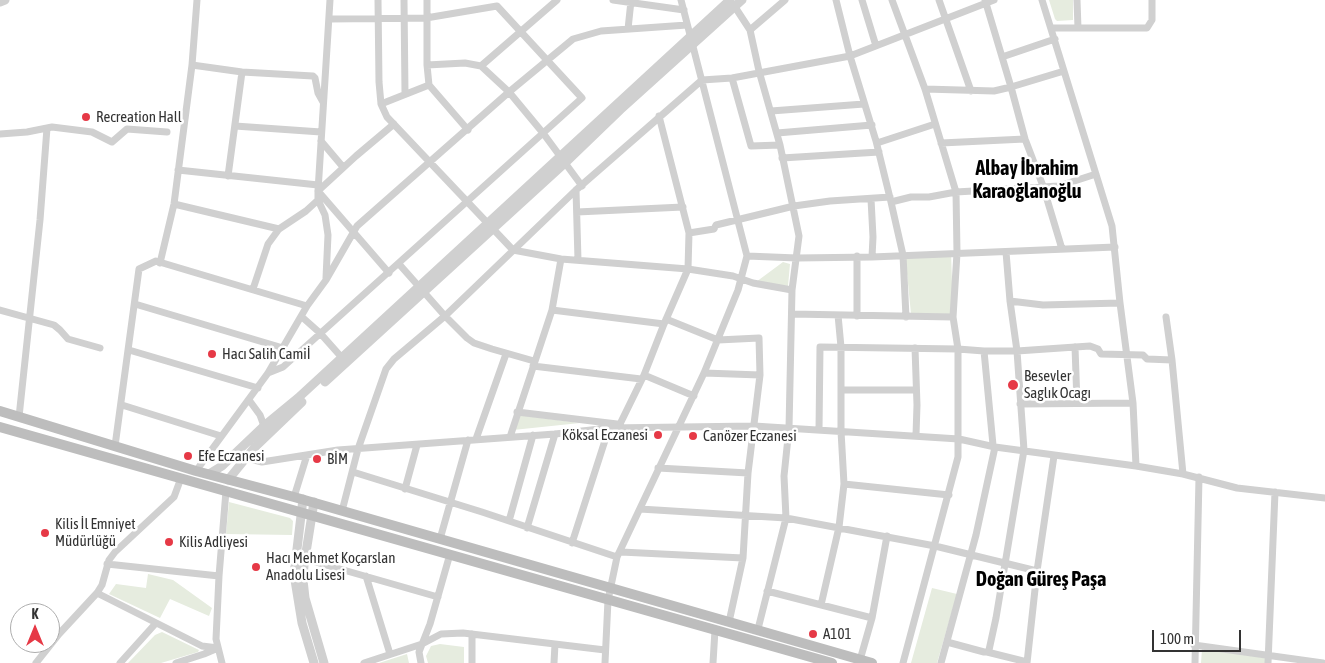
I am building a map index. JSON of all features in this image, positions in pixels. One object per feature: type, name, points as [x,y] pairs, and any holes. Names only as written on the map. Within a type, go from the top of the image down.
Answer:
[{"type":"main road","points":[[0,411],[196,471],[314,502],[872,663]]},
{"type":"main road","points":[[0,427],[715,630],[798,658],[832,663]]},
{"type":"street","points":[[0,2],[5,0]]},
{"type":"street","points":[[160,262],[174,204],[192,65],[197,0]]},
{"type":"street","points":[[326,280],[328,235],[325,215],[318,200],[318,188],[330,0]]},
{"type":"street","points":[[378,0],[379,82],[381,104],[387,116],[513,250],[561,259],[688,269],[733,276],[742,280],[792,290]]},
{"type":"street","points":[[404,0],[405,93]]},
{"type":"street","points":[[427,0],[428,86],[468,130]]},
{"type":"street","points":[[481,66],[556,0]]},
{"type":"street","points":[[614,0],[684,10]]},
{"type":"street","points":[[605,663],[608,600],[619,554],[704,373],[742,280],[747,256],[681,0]]},
{"type":"street","points":[[750,30],[785,0]]},
{"type":"street","points":[[836,0],[891,199],[903,255],[906,317]]},
{"type":"street","points":[[862,0],[876,46]]},
{"type":"street","points":[[892,0],[925,89],[956,192],[957,253],[953,317],[958,349],[958,457],[903,663]]},
{"type":"street","points":[[939,0],[971,91]]},
{"type":"street","points":[[342,511],[358,449],[386,369],[394,359],[445,316],[579,188],[702,80],[732,78],[759,71],[850,56],[994,0]]},
{"type":"street","points":[[1042,0],[1112,226],[1133,403],[1136,466]]},
{"type":"street","points":[[1077,0],[1078,28]]},
{"type":"street","points":[[1051,28],[1147,28],[1152,20],[1152,0]]},
{"type":"street","points":[[628,29],[631,1]]},
{"type":"street","points":[[736,2],[750,30],[759,71],[780,145],[799,236],[792,290],[790,428],[784,476],[786,518],[758,629]]},
{"type":"street","points":[[563,160],[690,36],[736,2]]},
{"type":"street","points":[[209,474],[222,466],[264,426],[343,360],[563,160],[692,46],[736,2]]},
{"type":"street","points":[[986,2],[1025,139],[1043,186],[1062,249]]},
{"type":"street","points":[[268,373],[283,367],[582,98],[497,3],[426,18],[329,19]]},
{"type":"street","points":[[196,471],[268,373],[357,226],[510,92],[573,40],[601,31],[687,25]]},
{"type":"street","points":[[1002,57],[1055,39]]},
{"type":"street","points":[[427,65],[465,63],[481,66],[510,92],[544,133],[563,160],[579,188],[577,212],[578,260]]},
{"type":"street","points":[[192,65],[242,72],[313,76],[323,102]]},
{"type":"street","points":[[925,89],[994,91],[1064,71]]},
{"type":"street","points":[[228,176],[242,72]]},
{"type":"street","points":[[732,78],[751,146],[780,145]]},
{"type":"street","points":[[381,104],[405,93],[428,86]]},
{"type":"street","points":[[771,111],[864,104]]},
{"type":"street","points":[[609,428],[620,424],[688,269],[689,233],[659,116]]},
{"type":"street","points":[[318,188],[394,124]]},
{"type":"street","points":[[877,143],[934,124]]},
{"type":"street","points":[[776,133],[872,125]]},
{"type":"street","points":[[235,126],[321,132]]},
{"type":"street","points":[[0,134],[52,127],[92,132],[112,142],[127,129],[168,132]]},
{"type":"street","points":[[19,417],[47,128]]},
{"type":"street","points":[[940,143],[1025,139]]},
{"type":"street","points":[[321,141],[343,167]]},
{"type":"street","points":[[782,158],[879,152]]},
{"type":"street","points":[[178,170],[318,188],[389,273]]},
{"type":"street","points":[[689,233],[714,229],[716,225],[794,206],[830,201],[929,197],[956,192],[1059,186],[1096,174]]},
{"type":"street","points":[[871,199],[874,237],[872,256]]},
{"type":"street","points":[[253,289],[268,244],[279,229],[306,211],[318,200]]},
{"type":"street","points":[[174,204],[279,229]]},
{"type":"street","points":[[577,212],[683,207]]},
{"type":"street","points":[[747,256],[797,258],[1115,247]]},
{"type":"street","points":[[987,652],[996,618],[1024,450],[1017,351],[1006,252]]},
{"type":"street","points":[[857,316],[858,256]]},
{"type":"street","points":[[510,437],[552,310],[561,259]]},
{"type":"street","points":[[115,446],[139,269],[156,261],[307,306]]},
{"type":"street","points":[[399,264],[445,316],[474,343],[534,363],[642,377],[694,396]]},
{"type":"street","points":[[1010,301],[1043,304],[1120,303]]},
{"type":"street","points":[[135,304],[283,348]]},
{"type":"street","points":[[0,310],[54,325],[70,340],[100,348]]},
{"type":"street","points":[[552,310],[665,321],[718,340],[759,338],[760,375],[748,473],[743,558],[729,622]]},
{"type":"street","points":[[792,314],[953,317]]},
{"type":"street","points":[[821,605],[839,527],[844,484],[841,431],[841,347],[838,315]]},
{"type":"street","points":[[302,317],[320,333],[343,360]]},
{"type":"street","points":[[1166,317],[1183,474]]},
{"type":"street","points":[[818,430],[820,347],[1017,351],[1090,346],[1098,349],[1101,354],[1142,355],[1147,359],[1172,360]]},
{"type":"street","points":[[1075,347],[1077,403]]},
{"type":"street","points":[[914,348],[916,436]]},
{"type":"street","points":[[129,350],[258,388]]},
{"type":"street","points":[[941,663],[971,554],[994,446],[984,351]]},
{"type":"street","points":[[476,439],[506,354]]},
{"type":"street","points":[[228,480],[246,457],[275,426],[343,360]]},
{"type":"street","points":[[704,373],[760,375]]},
{"type":"street","points":[[842,390],[916,390]]},
{"type":"street","points":[[249,400],[260,415],[264,426]]},
{"type":"street","points":[[1020,404],[1133,403]]},
{"type":"street","points":[[122,405],[221,436]]},
{"type":"street","points":[[517,412],[620,424]]},
{"type":"street","points":[[236,453],[262,462],[358,449],[609,428],[754,426],[959,438],[1054,456],[1183,474],[1237,488],[1325,498]]},
{"type":"street","points":[[572,543],[609,428]]},
{"type":"street","points":[[509,521],[533,434]]},
{"type":"street","points":[[527,528],[555,434]]},
{"type":"street","points":[[440,539],[468,440]]},
{"type":"street","points":[[406,489],[417,445]]},
{"type":"street","points":[[307,455],[298,498],[300,512],[295,580],[302,623],[314,663]]},
{"type":"street","points":[[947,642],[1027,662],[1037,571],[1054,456]]},
{"type":"street","points":[[658,468],[748,473]]},
{"type":"street","points":[[353,472],[572,543],[619,554],[743,558]]},
{"type":"street","points":[[1195,663],[1199,477]]},
{"type":"street","points":[[36,663],[58,634],[97,593],[102,585],[107,564],[115,552],[174,497],[181,478]]},
{"type":"street","points":[[844,484],[949,495]]},
{"type":"street","points":[[222,663],[216,639],[218,576],[226,490]]},
{"type":"street","points":[[1268,663],[1274,492]]},
{"type":"street","points":[[314,502],[303,580],[305,598],[324,663]]},
{"type":"street","points":[[640,509],[786,518],[935,546],[1037,571]]},
{"type":"street","points":[[860,660],[872,618],[887,536]]},
{"type":"street","points":[[422,663],[419,652],[430,624],[450,554]]},
{"type":"street","points":[[305,559],[438,596]]},
{"type":"street","points":[[107,564],[218,576]]},
{"type":"street","points":[[366,576],[390,654]]},
{"type":"street","points":[[768,590],[872,618]]},
{"type":"street","points":[[97,593],[202,646],[218,648]]},
{"type":"street","points":[[120,663],[156,624]]},
{"type":"street","points":[[713,663],[715,630]]},
{"type":"street","points":[[364,663],[422,644],[441,634],[472,634],[605,650]]},
{"type":"street","points":[[472,634],[472,663]]},
{"type":"street","points":[[554,644],[554,663]]},
{"type":"street","points":[[1194,646],[1324,663]]},
{"type":"street","points":[[176,663],[218,648]]},
{"type":"shaded area","points":[[1049,0],[1073,0],[1073,20],[1057,21]]},
{"type":"shaded area","points":[[951,251],[953,315],[911,314],[905,253]]},
{"type":"shaded area","points":[[783,262],[790,264],[788,286],[756,282]]},
{"type":"shaded area","points":[[518,415],[580,423],[513,430]]},
{"type":"shaded area","points":[[229,502],[290,518],[293,521],[292,535],[226,534]]},
{"type":"shaded area","points":[[148,574],[173,580],[212,608],[209,616],[170,599],[160,618],[109,594],[116,584],[146,588]]},
{"type":"shaded area","points":[[932,588],[957,594],[937,663],[911,663]]},
{"type":"shaded area","points":[[162,632],[199,650],[198,652],[161,663],[128,663],[155,635]]},
{"type":"shaded area","points":[[440,644],[464,647],[464,663],[428,663],[426,656],[431,646]]},
{"type":"shaded area","points":[[1202,649],[1265,658],[1265,663],[1201,663]]},
{"type":"shaded area","points":[[407,654],[409,663],[379,663]]},
{"type":"place","name":"Recreation Hall","points":[[86,117]]},
{"type":"place","name":"Hacı Salih Camiİ","points":[[212,354]]},
{"type":"place","name":"Besevler Saglık Ocagı","points":[[1013,385]]},
{"type":"place","name":"Köksal Eczanesi","points":[[658,435]]},
{"type":"place","name":"Canözer Eczanesi","points":[[693,436]]},
{"type":"place","name":"Efe Eczanesi","points":[[188,456]]},
{"type":"place","name":"BİM","points":[[317,459]]},
{"type":"place","name":"Kilis İl Emniyet Müdürlüğü","points":[[45,533]]},
{"type":"place","name":"Kilis Adliyesi","points":[[169,542]]},
{"type":"place","name":"Hacı Mehmet Koçarslan Anadolu Lisesi","points":[[256,567]]},
{"type":"place","name":"A101","points":[[813,634]]},
{"type":"district","name":"Albay İbrahim Karaoğlanoğlu","points":[[1027,180]]},
{"type":"district","name":"Doğan Güreş Paşa","points":[[1041,580]]}]
